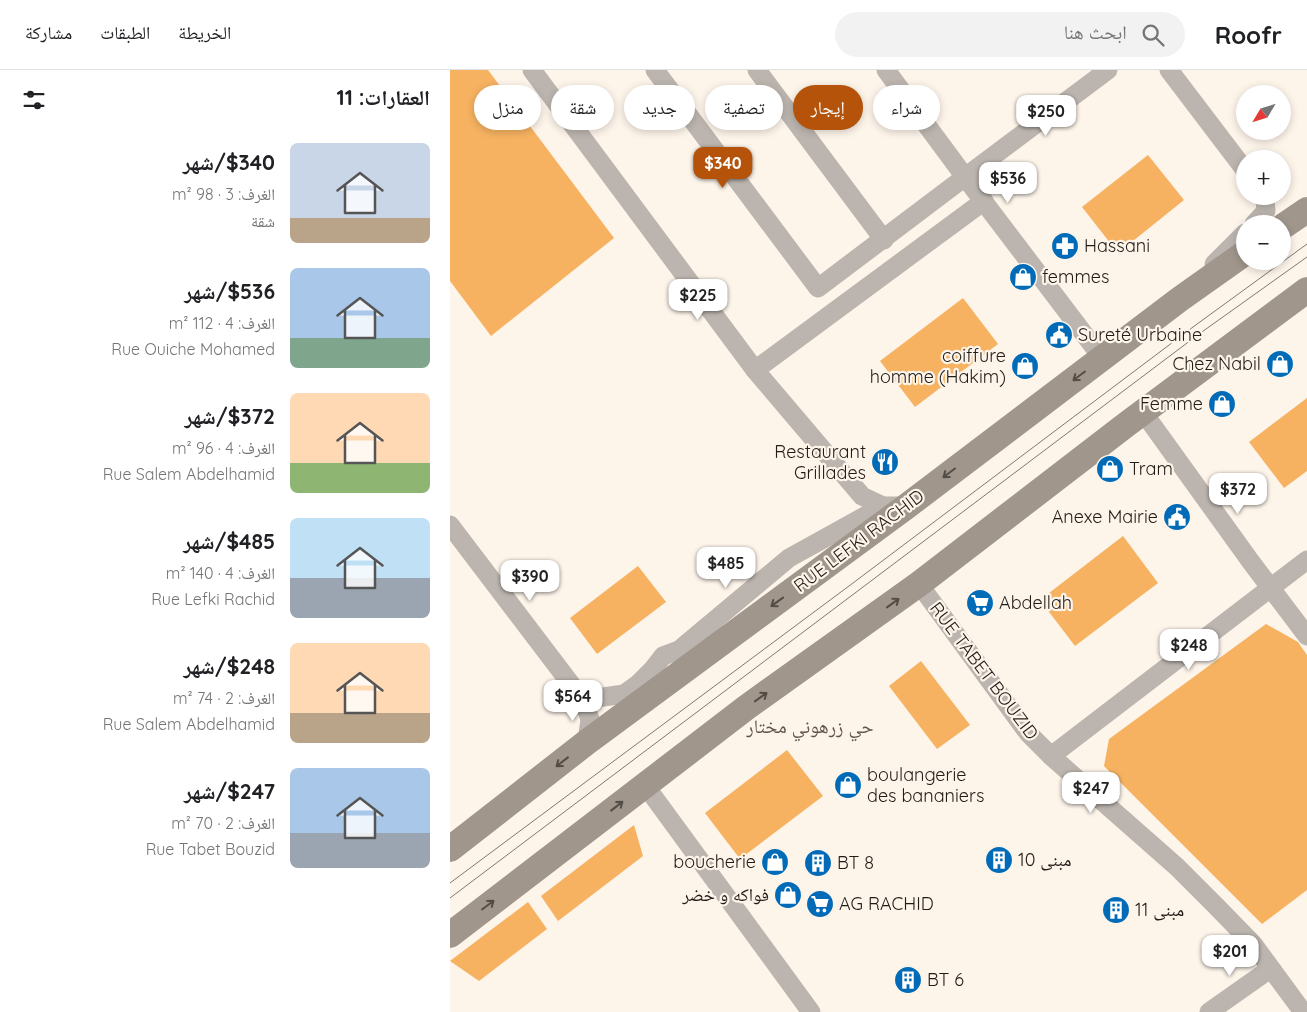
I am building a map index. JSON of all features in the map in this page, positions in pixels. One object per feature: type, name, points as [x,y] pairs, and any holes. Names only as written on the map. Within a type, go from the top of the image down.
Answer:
[{"type":"main road","points":[[1266,215],[1307,210]]},
{"type":"main road","name":"RUE LEFKI RACHID","points":[[450,849],[895,506],[1103,359],[1180,299],[1236,259]]},
{"type":"main road","points":[[450,935],[747,707],[919,584],[1143,412],[1307,290]]},
{"type":"street","points":[[532,70],[755,370],[862,496],[895,506]]},
{"type":"street","points":[[655,70],[818,288],[1108,70]]},
{"type":"street","points":[[757,70],[884,240]]},
{"type":"street","points":[[886,70],[964,177],[1103,359]]},
{"type":"street","points":[[1169,70],[1236,158]]},
{"type":"street","points":[[755,370],[984,201]]},
{"type":"street","points":[[1180,299],[1236,242]]},
{"type":"street","points":[[1143,412],[1307,636]]},
{"type":"street","points":[[583,700],[624,694],[638,684],[662,656],[679,650],[789,558],[895,506]]},
{"type":"street","points":[[450,525],[583,700],[590,719],[587,742]]},
{"type":"street","points":[[1051,756],[1307,560]]},
{"type":"street","name":"RUE TABET BOUZID","points":[[919,584],[1028,733],[1051,756],[1177,867],[1252,944],[1270,969],[1293,1008]]},
{"type":"street","points":[[609,697],[637,705]]},
{"type":"street","points":[[645,785],[811,1012]]},
{"type":"street","points":[[1209,1012],[1270,969]]},
{"type":"shaded area","points":[[450,70],[488,70],[499,85],[474,85],[474,130],[533,130],[614,238],[491,336],[450,281]]},
{"type":"shaded area","points":[[1148,155],[1184,200],[1118,253],[1082,207]]},
{"type":"shaded area","points":[[963,298],[998,344],[915,407],[880,361]]},
{"type":"shaded area","points":[[1307,398],[1307,471],[1284,488],[1249,442]]},
{"type":"shaded area","points":[[1123,536],[1158,583],[1075,646],[1040,600]]},
{"type":"shaded area","points":[[638,566],[666,602],[597,654],[570,618]]},
{"type":"shaded area","points":[[1266,624],[1298,642],[1307,655],[1307,890],[1262,924],[1104,766],[1109,739]]},
{"type":"shaded area","points":[[921,661],[970,725],[937,749],[889,686]]},
{"type":"shaded area","points":[[787,750],[823,796],[740,859],[705,813]]},
{"type":"shaded area","points":[[634,825],[643,856],[558,921],[541,896]]},
{"type":"shaded area","points":[[528,902],[547,929],[479,981],[450,961]]},
{"type":"tram line","points":[[450,883],[1193,327],[1307,244]]},
{"type":"tram line","points":[[450,898],[1199,334],[1307,257]]},
{"type":"place","name":"Hassani","points":[[1065,246]]},
{"type":"place","name":"femmes","points":[[1023,277]]},
{"type":"place","name":"Sureté Urbaine","points":[[1059,335]]},
{"type":"place","name":"Chez Nabil","points":[[1280,364]]},
{"type":"place","name":"coiffure homme (Hakim)","points":[[1025,366]]},
{"type":"place","name":"Femme","points":[[1222,404]]},
{"type":"place","name":"Restaurant Grillades","points":[[885,462]]},
{"type":"place","name":"Tram","points":[[1110,469]]},
{"type":"place","name":"Anexe Mairie","points":[[1177,517]]},
{"type":"place","name":"Abdellah","points":[[980,603]]},
{"type":"place","name":"boulangerie des bananiers","points":[[848,785]]},
{"type":"place","name":"مبنى 10","points":[[999,860]]},
{"type":"place","name":"boucherie","points":[[775,862]]},
{"type":"place","name":"BT 8","points":[[818,863]]},
{"type":"place","name":"فواكه و خضر","points":[[788,895]]},
{"type":"place","name":"AG RACHID","points":[[820,904]]},
{"type":"place","name":"مبنى 11","points":[[1116,910]]},
{"type":"place","name":"BT 6","points":[[908,980]]},
{"type":"district","name":"حي زرهوني مختار","points":[[810,726]]}]
